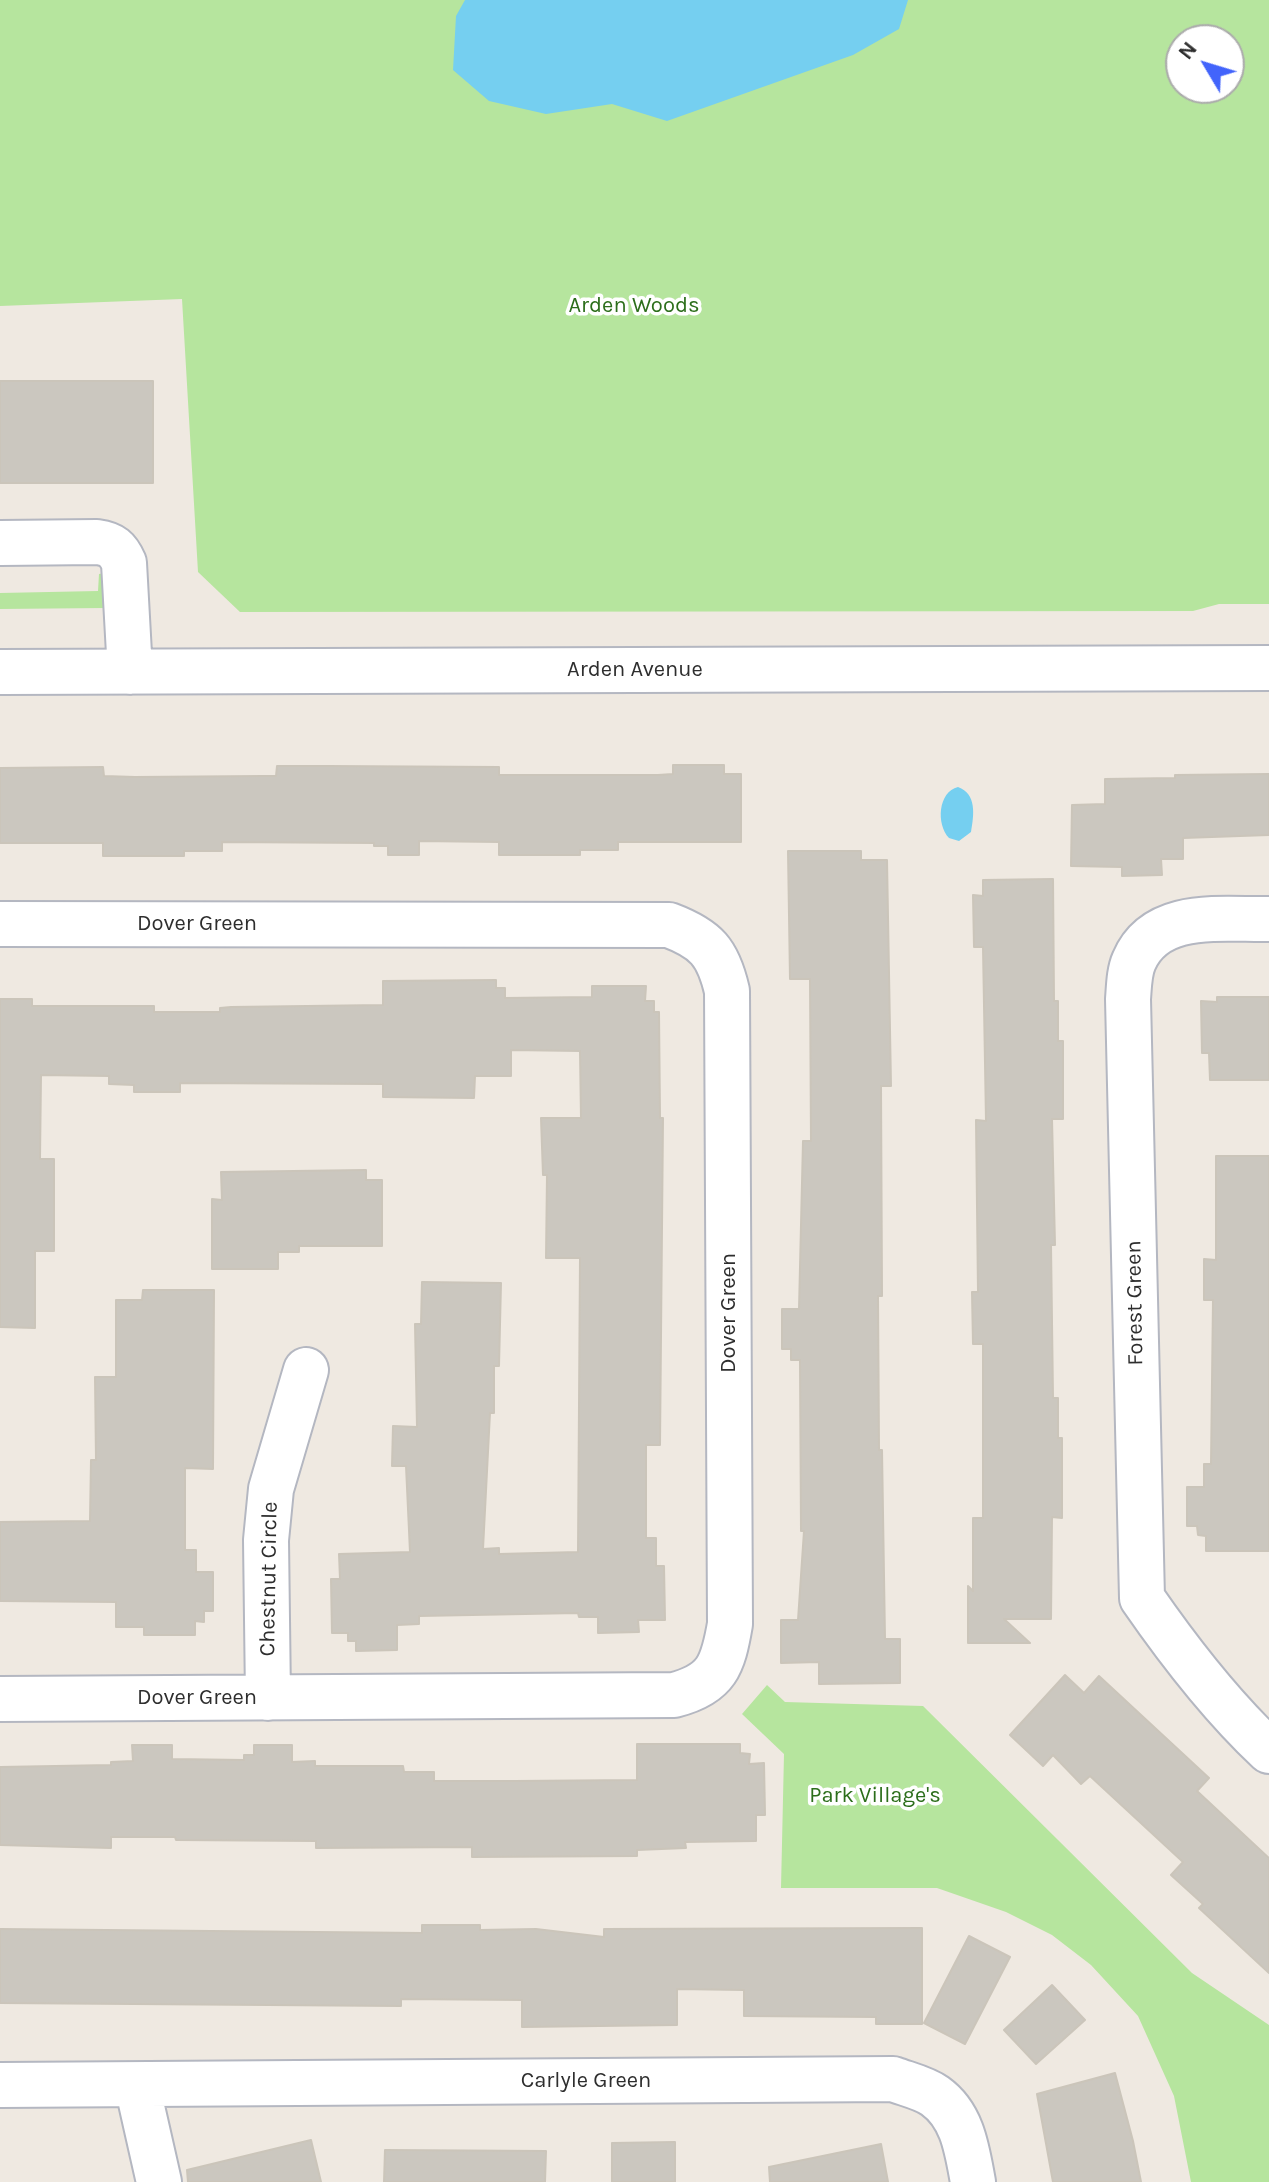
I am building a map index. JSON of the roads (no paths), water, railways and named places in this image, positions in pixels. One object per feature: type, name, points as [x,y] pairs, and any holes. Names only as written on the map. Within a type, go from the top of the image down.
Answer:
[{"type":"street","points":[[0,543],[97,542],[116,548],[124,563],[130,672]]},
{"type":"street","name":"Arden Avenue","points":[[0,672],[1269,668]]},
{"type":"street","name":"Forest Green","points":[[1269,919],[1172,924],[1146,940],[1132,963],[1128,999],[1142,1598],[1184,1659],[1241,1725],[1269,1751]]},
{"type":"street","name":"Dover Green","points":[[0,924],[669,925],[692,934],[709,947],[721,966],[727,991],[730,1624],[726,1650],[714,1676],[696,1689],[674,1695],[0,1699]]},
{"type":"street","name":"Chestnut Circle","points":[[268,1698],[266,1540],[271,1489],[306,1370]]},
{"type":"street","name":"Carlyle Green","points":[[0,2085],[893,2079],[933,2094],[951,2111],[964,2135],[973,2182]]},
{"type":"street","points":[[137,2085],[159,2182]]},
{"type":"water","points":[[465,0],[908,0],[899,29],[853,55],[667,121],[612,104],[546,114],[489,101],[453,70],[456,16]]},
{"type":"water","points":[[958,787],[971,800],[973,812],[971,832],[959,841],[949,838],[941,817],[946,795]]},
{"type":"park label","name":"Arden Woods","points":[[634,306]]},
{"type":"park label","name":"Park Village's","points":[[875,1796]]}]
